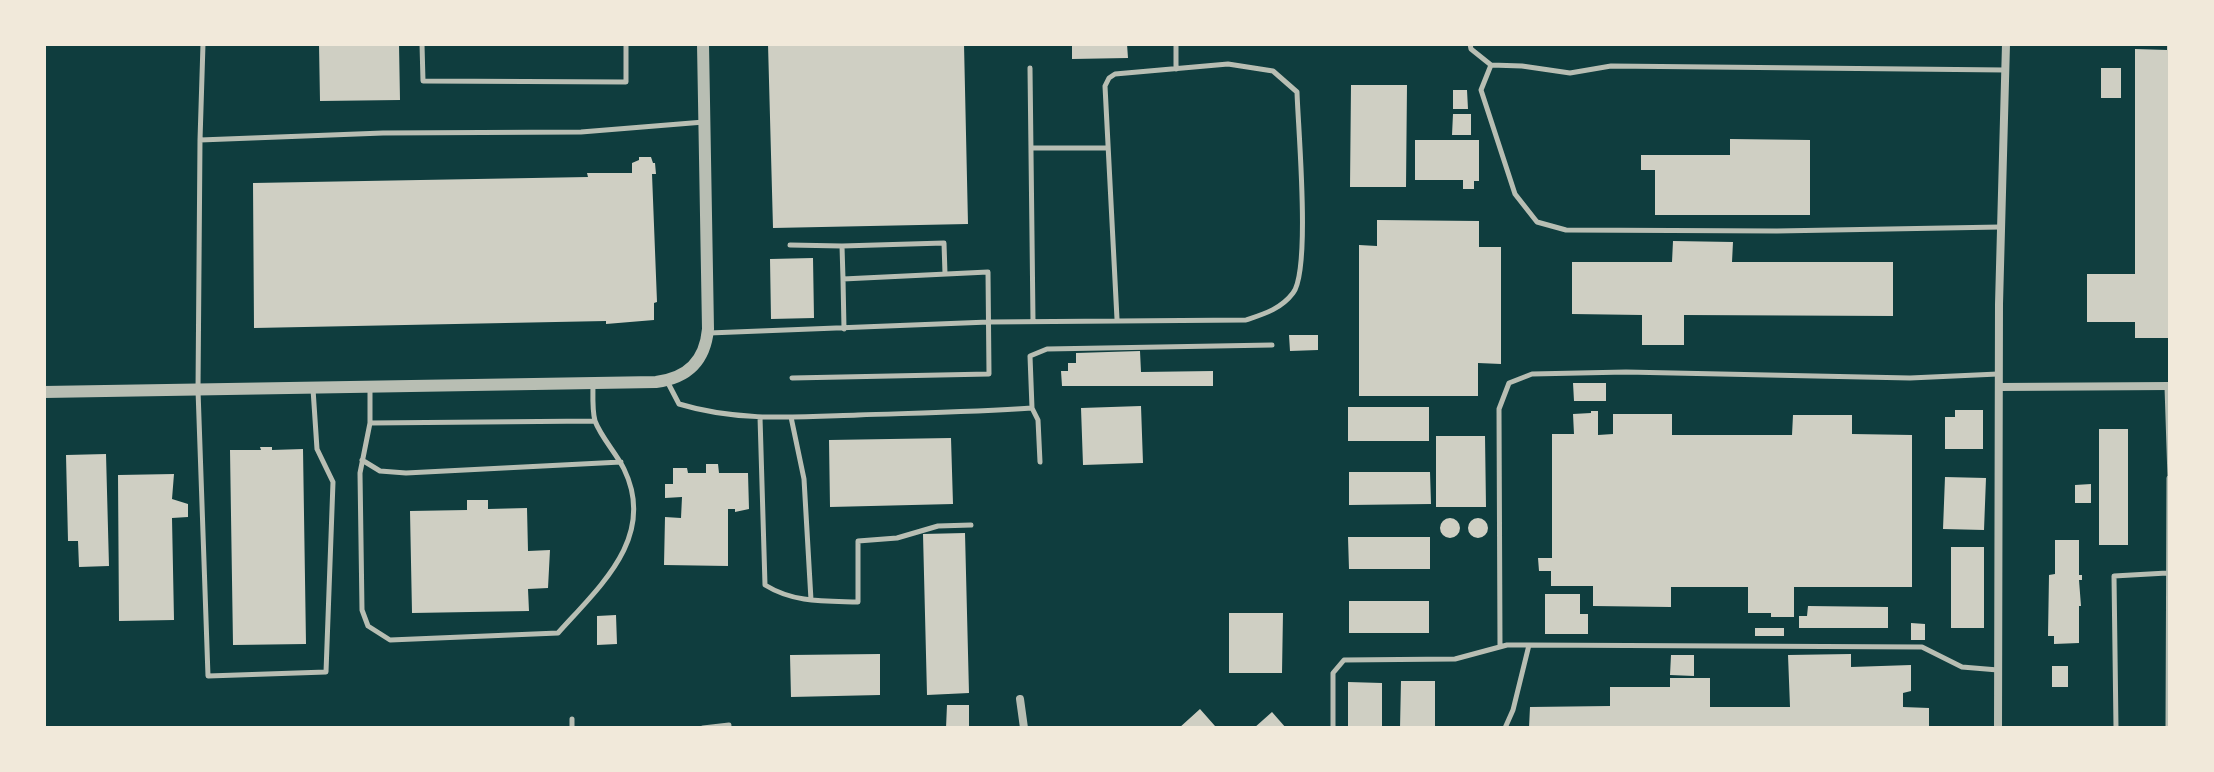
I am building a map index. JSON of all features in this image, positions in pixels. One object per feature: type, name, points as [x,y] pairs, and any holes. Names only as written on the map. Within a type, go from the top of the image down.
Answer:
[{"type":"street","points":[[44,392],[667,381],[686,374],[704,353],[708,333],[703,44]]},
{"type":"street","points":[[1998,728],[2000,227],[2006,44]]},
{"type":"street","points":[[1999,387],[2168,386]]},
{"type":"street","points":[[1020,699],[1024,728]]},
{"type":"lane","points":[[203,44],[198,390],[208,676],[326,672],[333,482],[317,449],[313,388]]},
{"type":"lane","points":[[422,44],[423,81],[548,82],[626,82],[626,44]]},
{"type":"lane","points":[[1176,44],[1176,69]]},
{"type":"lane","points":[[1470,44],[1471,49],[1491,65],[1570,73],[1611,66],[2006,70]]},
{"type":"lane","points":[[708,333],[989,322],[1246,320],[1272,311],[1295,292],[1303,260],[1297,92],[1273,71],[1228,64],[1115,74],[1109,78],[1105,86],[1117,319]]},
{"type":"lane","points":[[1491,65],[1481,90],[1515,194],[1537,222],[1566,230],[1777,231],[2000,227]]},
{"type":"lane","points":[[1030,68],[1033,321]]},
{"type":"lane","points":[[200,140],[383,133],[581,132],[705,122]]},
{"type":"lane","points":[[1032,148],[1108,148]]},
{"type":"lane","points":[[790,245],[944,243],[945,274]]},
{"type":"lane","points":[[842,246],[844,329]]},
{"type":"lane","points":[[792,378],[989,374],[988,272],[843,279]]},
{"type":"lane","points":[[1040,462],[1038,420],[1032,408],[1030,356],[1047,349],[1272,345]]},
{"type":"lane","points":[[1500,647],[1499,409],[1509,383],[1532,374],[1611,372],[1910,378],[1999,374]]},
{"type":"lane","points":[[667,381],[679,404],[713,415],[791,417],[1032,408]]},
{"type":"lane","points":[[370,387],[370,423],[360,473],[362,610],[368,626],[390,640],[558,633],[621,560],[632,534],[634,507],[627,475],[595,421],[593,383]]},
{"type":"lane","points":[[2168,386],[2168,728]]},
{"type":"lane","points":[[760,417],[765,585],[778,593],[799,600],[858,602],[858,541],[897,538],[938,526],[971,525]]},
{"type":"lane","points":[[791,417],[804,479],[811,600]]},
{"type":"lane","points":[[370,423],[595,421]]},
{"type":"lane","points":[[362,460],[380,471],[406,473],[621,462]]},
{"type":"lane","points":[[2116,728],[2114,576],[2167,573]]},
{"type":"lane","points":[[1505,728],[1513,710],[1529,645]]},
{"type":"lane","points":[[1333,728],[1333,673],[1344,660],[1455,659],[1500,647],[1529,645],[1922,647],[1962,667],[1998,670]]},
{"type":"lane","points":[[572,719],[572,728]]},
{"type":"lane","points":[[703,728],[729,725]]},
{"type":"building","points":[[319,44],[399,44],[400,100],[320,101]]},
{"type":"building","points":[[768,44],[964,44],[968,224],[773,228]]},
{"type":"building","points":[[1072,44],[1127,44],[1128,58],[1072,59]]},
{"type":"building","points":[[2167,44],[2170,44],[2170,338],[2135,338],[2135,322],[2087,322],[2087,274],[2135,274],[2135,49],[2167,50]]},
{"type":"building","points":[[2101,68],[2121,68],[2121,98],[2101,98]]},
{"type":"building","points":[[1351,85],[1407,85],[1406,187],[1350,187]]},
{"type":"building","points":[[1453,90],[1467,90],[1468,109],[1453,109]]},
{"type":"building","points":[[1453,114],[1471,114],[1471,135],[1452,135]]},
{"type":"building","points":[[1730,139],[1810,140],[1810,215],[1655,215],[1655,170],[1641,170],[1641,155],[1730,155]]},
{"type":"building","points":[[1415,140],[1479,140],[1479,181],[1474,181],[1474,189],[1463,189],[1463,180],[1415,180]]},
{"type":"building","points":[[639,157],[651,157],[655,163],[656,174],[652,174],[657,302],[654,303],[654,320],[606,324],[606,321],[254,328],[253,183],[588,177],[587,173],[632,173],[632,163]]},
{"type":"building","points":[[1377,220],[1479,221],[1479,247],[1501,247],[1501,364],[1478,363],[1478,396],[1359,396],[1359,245],[1377,246]]},
{"type":"building","points":[[1673,241],[1733,242],[1732,262],[1893,262],[1893,316],[1684,315],[1684,345],[1642,345],[1642,315],[1572,314],[1572,262],[1672,262]]},
{"type":"building","points":[[813,258],[814,318],[771,319],[770,259]]},
{"type":"building","points":[[1289,335],[1318,335],[1318,350],[1290,351]]},
{"type":"building","points":[[1140,351],[1141,372],[1213,371],[1213,386],[1062,386],[1061,371],[1068,371],[1068,363],[1076,363],[1076,353]]},
{"type":"building","points":[[1573,383],[1606,383],[1606,401],[1574,401]]},
{"type":"building","points":[[1141,406],[1143,463],[1083,465],[1081,408]]},
{"type":"building","points":[[1348,407],[1429,407],[1429,441],[1348,441]]},
{"type":"building","points":[[1955,410],[1983,410],[1983,449],[1945,449],[1945,417],[1955,417]]},
{"type":"building","points":[[1598,411],[1598,435],[1613,434],[1613,414],[1672,414],[1672,435],[1792,435],[1793,415],[1852,415],[1852,434],[1912,435],[1912,587],[1794,587],[1794,617],[1771,617],[1771,613],[1748,613],[1748,587],[1671,587],[1671,607],[1593,606],[1593,586],[1551,586],[1551,571],[1539,571],[1538,558],[1552,558],[1552,434],[1574,434],[1573,414]]},
{"type":"building","points":[[2099,429],[2128,429],[2128,545],[2099,545]]},
{"type":"building","points":[[1436,436],[1485,436],[1486,507],[1436,507]]},
{"type":"building","points":[[951,438],[953,504],[830,507],[829,440]]},
{"type":"building","points":[[260,447],[272,447],[272,450],[303,449],[306,644],[233,645],[230,450],[261,450]]},
{"type":"building","points":[[106,454],[109,566],[79,567],[78,541],[68,541],[66,455]]},
{"type":"building","points":[[706,464],[718,464],[719,473],[748,473],[749,509],[735,512],[735,509],[728,509],[728,566],[664,565],[665,517],[681,518],[682,497],[665,498],[665,484],[673,484],[673,468],[687,468],[688,473],[706,473]]},
{"type":"building","points":[[1349,472],[1430,472],[1431,504],[1349,505]]},
{"type":"building","points":[[174,474],[172,499],[188,504],[188,517],[172,518],[174,620],[119,621],[118,475]]},
{"type":"building","points":[[1945,477],[1986,478],[1984,530],[1943,529]]},
{"type":"building","points":[[2091,484],[2091,503],[2075,503],[2075,485]]},
{"type":"building","points":[[467,500],[488,500],[488,509],[527,508],[528,551],[550,550],[548,588],[528,589],[529,611],[412,613],[410,511],[467,510]]},
{"type":"building","points":[[1450,518],[1457,521],[1460,528],[1457,535],[1450,538],[1443,535],[1440,528],[1443,521]]},
{"type":"building","points":[[1478,518],[1485,521],[1488,528],[1485,535],[1478,538],[1471,535],[1468,528],[1471,521]]},
{"type":"building","points":[[965,533],[969,693],[927,695],[923,534]]},
{"type":"building","points":[[1348,537],[1430,537],[1430,569],[1349,569]]},
{"type":"building","points":[[2055,540],[2079,540],[2079,575],[2082,575],[2082,580],[2079,580],[2079,643],[2054,644],[2054,636],[2048,636],[2049,575],[2055,574]]},
{"type":"building","points":[[1951,547],[1984,547],[1984,628],[1951,628]]},
{"type":"building","points":[[1545,594],[1580,594],[1580,614],[1588,614],[1588,634],[1545,634]]},
{"type":"building","points":[[1349,601],[1429,601],[1429,633],[1349,633]]},
{"type":"building","points":[[1808,606],[1888,607],[1888,628],[1799,628],[1799,616],[1807,616]]},
{"type":"building","points":[[1229,613],[1283,613],[1282,673],[1229,673]]},
{"type":"building","points":[[616,615],[617,644],[597,645],[597,616]]},
{"type":"building","points":[[1911,623],[1925,624],[1925,640],[1911,640]]},
{"type":"building","points":[[1755,628],[1784,628],[1784,636],[1755,636]]},
{"type":"building","points":[[880,654],[880,695],[791,697],[790,655]]},
{"type":"building","points":[[1851,654],[1851,667],[1911,665],[1911,691],[1903,693],[1903,707],[1929,708],[1929,728],[1529,728],[1530,707],[1610,706],[1610,687],[1670,687],[1670,678],[1710,678],[1710,707],[1790,707],[1788,655]]},
{"type":"building","points":[[1671,655],[1694,655],[1694,676],[1670,675]]},
{"type":"building","points":[[2052,666],[2068,666],[2068,687],[2052,687]]},
{"type":"building","points":[[1401,681],[1435,681],[1435,728],[1400,728]]},
{"type":"building","points":[[1348,682],[1382,683],[1382,728],[1348,728]]},
{"type":"building","points":[[947,705],[969,705],[969,728],[946,728]]},
{"type":"building","points":[[1200,709],[1215,726],[1213,728],[1179,728]]},
{"type":"building","points":[[1272,712],[1286,728],[1254,728]]}]
